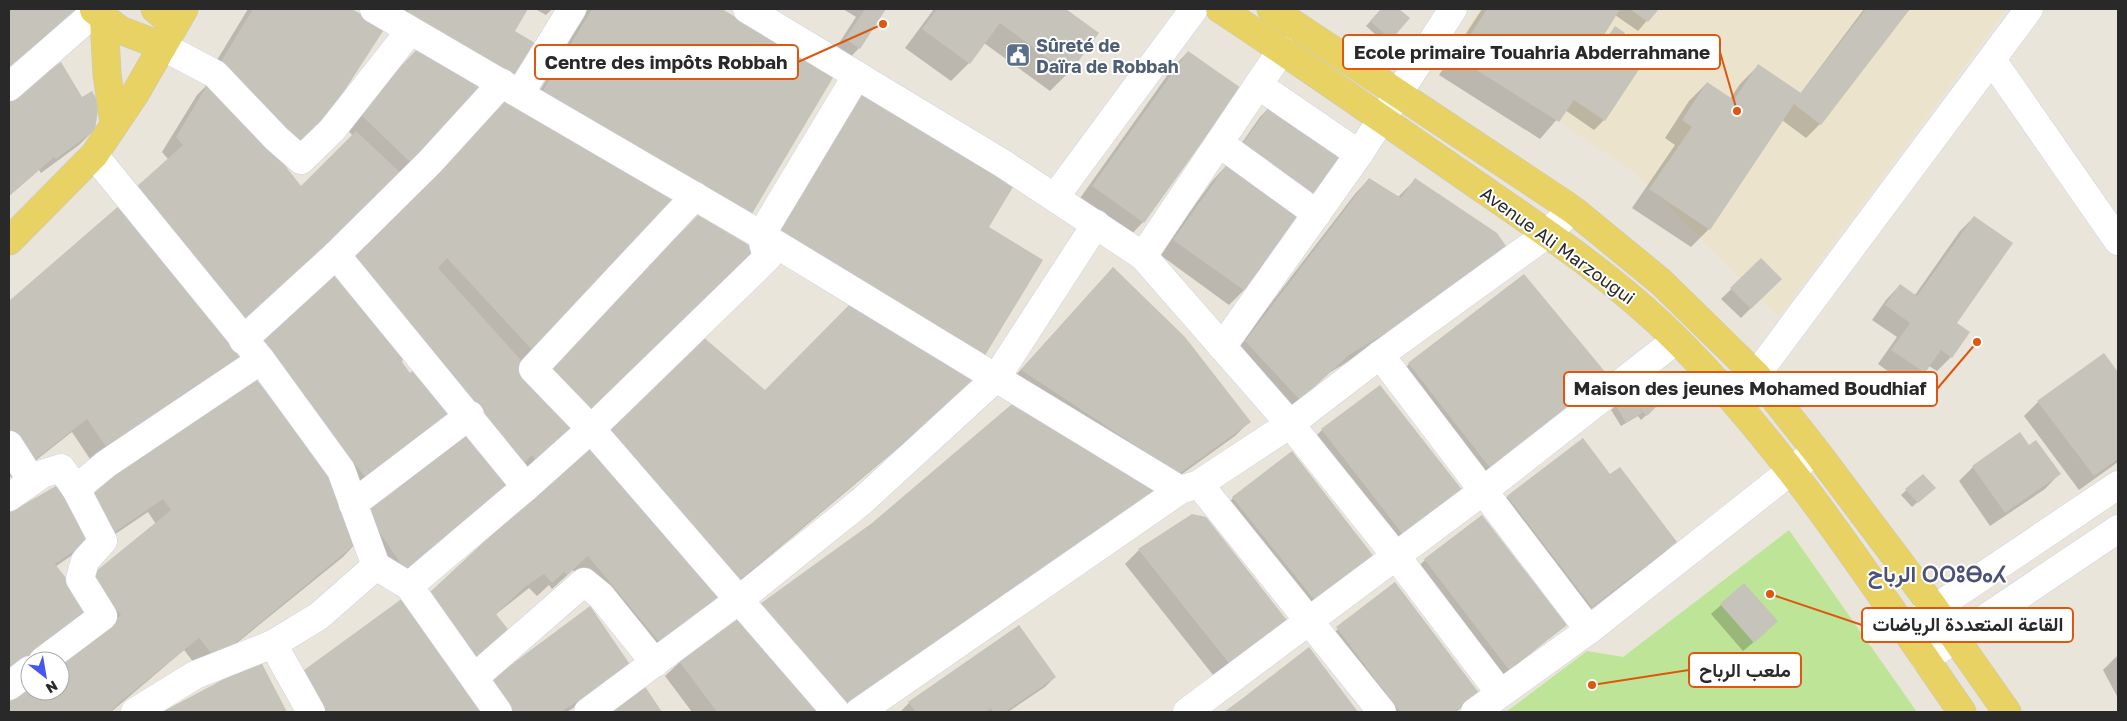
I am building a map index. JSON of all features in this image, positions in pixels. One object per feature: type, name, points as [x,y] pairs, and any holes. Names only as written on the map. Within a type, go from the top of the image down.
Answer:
[{"type":"main road","name":"Avenue Ali Marzougui","points":[[1220,9],[1282,50],[1613,281],[1676,340],[1745,412],[1791,470],[1962,712]]},
{"type":"main road","name":"Avenue Ali Marzougui","points":[[1271,9],[1572,210],[1661,282],[1756,375],[1816,451],[1934,608],[2007,712]]},
{"type":"main road","points":[[97,13],[131,35],[171,29]]},
{"type":"main road","points":[[97,13],[114,123]]},
{"type":"main road","points":[[9,241],[94,155],[135,94],[171,29]]},
{"type":"street","points":[[243,340],[336,255],[430,162],[511,88],[572,9]]},
{"type":"street","points":[[1055,197],[1194,9]]},
{"type":"street","points":[[1222,347],[1359,154],[1397,92],[1453,9]]},
{"type":"street","points":[[1756,375],[2029,9]]},
{"type":"street","points":[[754,11],[1055,197],[1143,256],[1290,424],[1396,556],[1500,693]]},
{"type":"street","points":[[9,87],[97,13]]},
{"type":"street","points":[[171,29],[300,160],[332,130],[395,17],[511,88],[761,235],[996,378],[1189,487],[1310,622],[1382,712]]},
{"type":"street","points":[[1143,256],[1282,50]]},
{"type":"street","points":[[1992,60],[2118,241]]},
{"type":"street","points":[[408,586],[526,487],[591,429],[767,258],[761,235],[857,75]]},
{"type":"street","points":[[1258,85],[1359,154]]},
{"type":"street","points":[[1219,143],[1317,214]]},
{"type":"street","points":[[94,155],[261,360],[341,470],[376,566],[408,586],[475,677],[498,712]]},
{"type":"street","points":[[695,196],[533,369],[591,429],[836,712]]},
{"type":"street","points":[[859,712],[1189,487],[1290,424],[1380,355],[1547,234],[1572,210]]},
{"type":"street","points":[[588,712],[740,599],[862,501],[996,378],[1096,224]]},
{"type":"street","points":[[336,255],[470,415],[526,487]]},
{"type":"street","points":[[1187,712],[1483,491],[1676,340]]},
{"type":"street","points":[[1380,355],[1589,630]]},
{"type":"street","points":[[76,489],[106,464],[261,360]]},
{"type":"street","points":[[353,504],[470,415]]},
{"type":"street","points":[[9,445],[32,481]]},
{"type":"street","points":[[1475,712],[1589,630],[1816,451]]},
{"type":"street","points":[[9,497],[42,474],[61,468],[76,489],[103,541],[85,561],[80,579],[103,616],[56,651]]},
{"type":"street","points":[[1904,629],[2118,485]]},
{"type":"street","points":[[1925,659],[2118,529]]},
{"type":"street","points":[[135,712],[195,675],[273,644],[319,616],[376,566]]},
{"type":"street","points":[[475,677],[584,582],[602,596],[655,663]]},
{"type":"street","points":[[273,644],[310,712]]},
{"type":"street","points":[[9,686],[20,678]]},
{"type":"shaded area","points":[[1479,9],[2007,9],[1779,317],[1634,172],[1452,50]]},
{"type":"green space","points":[[1789,530],[1917,712],[1506,712],[1587,651],[1623,657]]},
{"type":"building","points":[[9,9],[81,9],[9,66]]},
{"type":"building","points":[[253,9],[352,9],[385,28],[332,110],[297,149],[217,68]]},
{"type":"building","points":[[409,9],[528,9],[515,31],[535,43],[514,77],[407,13]]},
{"type":"building","points":[[592,9],[722,9],[834,76],[750,217],[542,92]]},
{"type":"building","points":[[865,9],[886,9],[860,49],[845,39]]},
{"type":"building","points":[[937,9],[1066,9],[1099,33],[1069,74],[1000,23],[970,64],[922,29]]},
{"type":"building","points":[[1381,9],[1399,9],[1410,18],[1391,40],[1370,21]]},
{"type":"building","points":[[1487,9],[1616,9],[1619,11],[1599,43],[1602,45],[1615,26],[1625,33],[1614,50],[1640,68],[1605,121],[1574,100],[1559,122],[1456,57]]},
{"type":"building","points":[[1630,9],[1659,9],[1648,22]]},
{"type":"building","points":[[1866,9],[1910,9],[1821,125],[1794,104],[1710,230],[1649,189],[1692,127],[1682,120],[1707,82],[1734,100],[1758,64],[1801,93]]},
{"type":"building","points":[[418,48],[485,88],[412,164],[358,112]]},
{"type":"building","points":[[1188,51],[1241,88],[1144,223],[1092,186]]},
{"type":"building","points":[[61,62],[82,97],[92,91],[99,103],[95,130],[56,159],[54,157],[9,196],[9,96]]},
{"type":"building","points":[[211,79],[283,158],[283,163],[301,186],[356,131],[405,177],[247,322],[134,189],[183,145],[176,137]]},
{"type":"building","points":[[864,91],[1016,182],[989,227],[1043,260],[984,357],[778,234]]},
{"type":"building","points":[[501,97],[673,200],[535,353],[447,258],[438,268],[581,427],[540,465],[532,455],[522,465],[348,256]]},
{"type":"building","points":[[1270,105],[1343,157],[1313,198],[1241,146]]},
{"type":"building","points":[[1227,164],[1299,215],[1245,291],[1173,240]]},
{"type":"building","points":[[1369,178],[1401,198],[1415,178],[1497,233],[1506,246],[1406,321],[1349,355],[1300,400],[1245,341]]},
{"type":"building","points":[[121,204],[245,362],[111,454],[87,419],[27,466],[9,434],[9,301]]},
{"type":"building","points":[[698,215],[759,251],[587,420],[542,372]]},
{"type":"building","points":[[1974,216],[2013,243],[1957,323],[1970,332],[1952,358],[1941,350],[1925,373],[1891,350],[1910,323],[1885,305],[1900,284],[1917,296]]},
{"type":"building","points":[[1761,258],[1782,279],[1751,309],[1730,288]]},
{"type":"building","points":[[1113,267],[1185,337],[1251,422],[1179,474],[1021,370]]},
{"type":"building","points":[[336,269],[405,353],[402,362],[410,373],[418,367],[456,415],[369,482],[257,339]]},
{"type":"building","points":[[1524,274],[1611,379],[1491,469],[1408,363]]},
{"type":"building","points":[[849,305],[977,381],[736,583],[604,430],[701,335],[765,390]]},
{"type":"building","points":[[2104,353],[2118,372],[2118,459],[2094,476],[2037,401]]},
{"type":"building","points":[[253,375],[333,477],[358,542],[216,659],[199,638],[110,712],[9,712],[9,702],[20,694],[20,701],[70,701],[70,654],[121,615],[95,586],[95,572],[171,510],[163,499],[109,536],[84,494]]},
{"type":"building","points":[[1380,385],[1463,491],[1404,536],[1321,429]]},
{"type":"building","points":[[1648,394],[1658,405],[1647,416],[1639,408],[1642,413],[1626,423],[1615,404],[1631,395],[1637,404]]},
{"type":"building","points":[[1012,404],[1155,490],[842,711],[757,606],[872,523]]},
{"type":"building","points":[[468,426],[511,490],[405,570],[364,509]]},
{"type":"building","points":[[2020,432],[2029,445],[2036,440],[2061,474],[2005,513],[1972,466]]},
{"type":"building","points":[[1583,438],[1610,474],[1620,467],[1677,542],[1592,607],[1507,496]]},
{"type":"building","points":[[591,442],[723,593],[660,643],[588,556],[567,575],[564,572],[552,583],[544,574],[526,586],[496,614],[511,633],[479,659],[427,595]]},
{"type":"building","points":[[1292,451],[1375,558],[1316,602],[1232,497]]},
{"type":"building","points":[[1923,474],[1936,488],[1918,503],[1905,489]]},
{"type":"building","points":[[61,483],[94,537],[55,564],[90,609],[39,651],[20,651],[20,667],[9,676],[9,509],[11,512]]},
{"type":"building","points":[[1192,514],[1206,517],[1289,623],[1232,667],[1138,549]]},
{"type":"building","points":[[1482,515],[1567,625],[1509,670],[1424,559]]},
{"type":"building","points":[[1395,582],[1479,693],[1454,712],[1400,712],[1336,627]]},
{"type":"building","points":[[1744,583],[1778,621],[1754,643],[1720,604]]},
{"type":"building","points":[[407,595],[483,712],[326,712],[300,673]]},
{"type":"building","points":[[590,606],[631,666],[561,712],[514,712],[492,679]]},
{"type":"building","points":[[742,616],[823,712],[717,712],[679,661]]},
{"type":"building","points":[[1019,625],[1056,677],[1005,712],[993,712],[991,708],[985,712],[916,712],[908,702]]},
{"type":"building","points":[[1309,647],[1358,712],[1224,712],[1243,698]]},
{"type":"building","points":[[260,660],[287,712],[162,712]]},
{"type":"building","points":[[644,685],[662,712],[604,712]]},
{"type":"place","name":"Centre des impôts Robbah","points":[[883,24]]},
{"type":"place","name":"Sûreté de Daïra de Robbah","points":[[1018,55]]},
{"type":"place","name":"Ecole primaire Touahria Abderrahmane","points":[[1737,111]]},
{"type":"place","name":"Maison des jeunes Mohamed Boudhiaf","points":[[1977,342]]},
{"type":"place","name":"القاعة المتعددة الرياضات","points":[[1770,594]]},
{"type":"place","name":"ملعب الرباح","points":[[1592,685]]},
{"type":"district","name":"الرباح ⵔⵔⵓⴱⴰⵃ","points":[[1937,573]]}]
